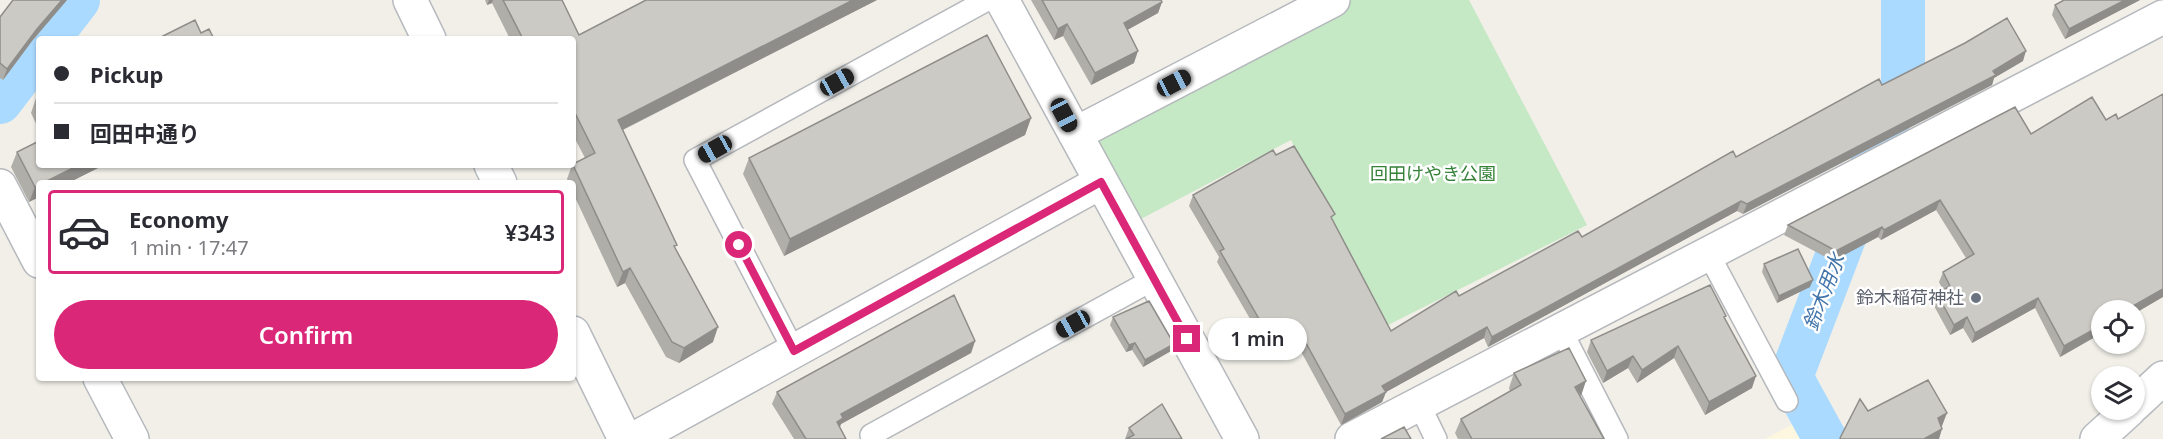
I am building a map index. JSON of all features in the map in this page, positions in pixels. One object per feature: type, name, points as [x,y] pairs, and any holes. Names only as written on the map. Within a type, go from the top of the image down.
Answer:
[{"type":"street","points":[[410,0],[428,36]]},
{"type":"street","points":[[1002,0],[1242,439]]},
{"type":"street","points":[[1075,134],[1333,0]]},
{"type":"street","points":[[1352,439],[2163,17]]},
{"type":"street","points":[[634,439],[1101,182]]},
{"type":"street","points":[[0,186],[36,255]]},
{"type":"street","points":[[576,339],[625,439]]},
{"type":"street","points":[[2145,395],[2163,378]]},
{"type":"street","points":[[102,381],[132,439]]},
{"type":"street","points":[[2097,439],[2118,420]]},
{"type":"lane","points":[[794,351],[695,160],[987,0]]},
{"type":"lane","points":[[1708,253],[1788,401]]},
{"type":"lane","points":[[871,435],[1154,279]]},
{"type":"lane","points":[[1561,330],[1617,439]]},
{"type":"lane","points":[[1419,405],[1436,439]]},
{"type":"shaded area","points":[[1799,421],[1806,439],[1765,439]]},
{"type":"green space","name":"回田けやき公園","points":[[1350,0],[1469,0],[1587,225],[1384,327],[1291,140],[1139,220],[1099,153],[1099,138],[1111,124]]},
{"type":"building","points":[[13,0],[62,0],[7,69],[0,63],[0,17]]},
{"type":"building","points":[[503,0],[562,0],[579,35],[646,0],[853,0],[618,120],[677,245],[674,246],[718,327],[684,348],[672,342],[630,268],[623,272],[574,168],[576,162],[595,153],[576,115],[576,36],[521,36]]},
{"type":"building","points":[[1042,0],[1161,0],[1162,2],[1124,23],[1138,51],[1095,73],[1067,24],[1058,29]]},
{"type":"building","points":[[2064,0],[2125,0],[2069,29],[2055,5]]},
{"type":"building","points":[[2007,18],[2026,51],[1993,71],[1996,75],[1747,204],[1741,201],[1492,337],[1487,327],[1382,386],[1386,392],[1345,414],[1296,325],[1270,338],[1220,251],[1224,249],[1193,195],[1273,150],[1276,155],[1294,146],[1335,214],[1331,217],[1391,331],[1456,291],[1459,296],[1578,231],[1582,237],[1733,151],[1736,157],[1879,79],[1882,85],[1965,43]]},
{"type":"building","points":[[195,20],[201,33],[209,29],[212,36],[163,36]]},
{"type":"building","points":[[987,35],[1031,118],[790,239],[749,158]]},
{"type":"building","points":[[2163,94],[2163,289],[2144,300],[2091,300],[2091,331],[2064,346],[2038,298],[1975,333],[1967,317],[1954,325],[1937,294],[1950,286],[1943,272],[1974,254],[1940,200],[1884,230],[1882,227],[1836,251],[1788,225],[2015,107],[2031,134],[2092,97],[2106,120],[2116,114],[2118,119]]},
{"type":"building","points":[[36,142],[36,168],[73,168],[49,180],[36,180],[35,187],[17,152]]},
{"type":"building","points":[[1798,249],[1813,280],[1779,296],[1764,264]]},
{"type":"building","points":[[1710,285],[1726,316],[1724,317],[1756,376],[1709,402],[1678,346],[1642,370],[1633,356],[1607,371],[1591,340]]},
{"type":"building","points":[[954,295],[975,341],[841,414],[843,418],[837,422],[846,439],[806,439],[777,392]]},
{"type":"building","points":[[1149,301],[1174,344],[1145,360],[1135,343],[1129,345],[1113,317]]},
{"type":"building","points":[[1569,348],[1586,381],[1575,387],[1604,439],[1472,439],[1461,419],[1521,385],[1514,373]]},
{"type":"building","points":[[1928,380],[1947,413],[1938,418],[1942,429],[1924,439],[1840,438],[1860,399],[1868,411]]},
{"type":"building","points":[[1162,404],[1182,439],[1126,439],[1134,435],[1129,428]]},
{"type":"building","points":[[1404,427],[1411,439],[1381,439]]},
{"type":"waterway","points":[[50,36],[78,0]]},
{"type":"waterway","name":"鈴木用水","points":[[1825,439],[1791,377],[1903,83],[1903,0]]},
{"type":"waterway","points":[[0,102],[36,55]]},
{"type":"place","name":"鈴木稲荷神社","points":[[1976,298]]},
{"type":"route","points":[[739,245],[794,351],[1101,182],[1187,339]]}]
